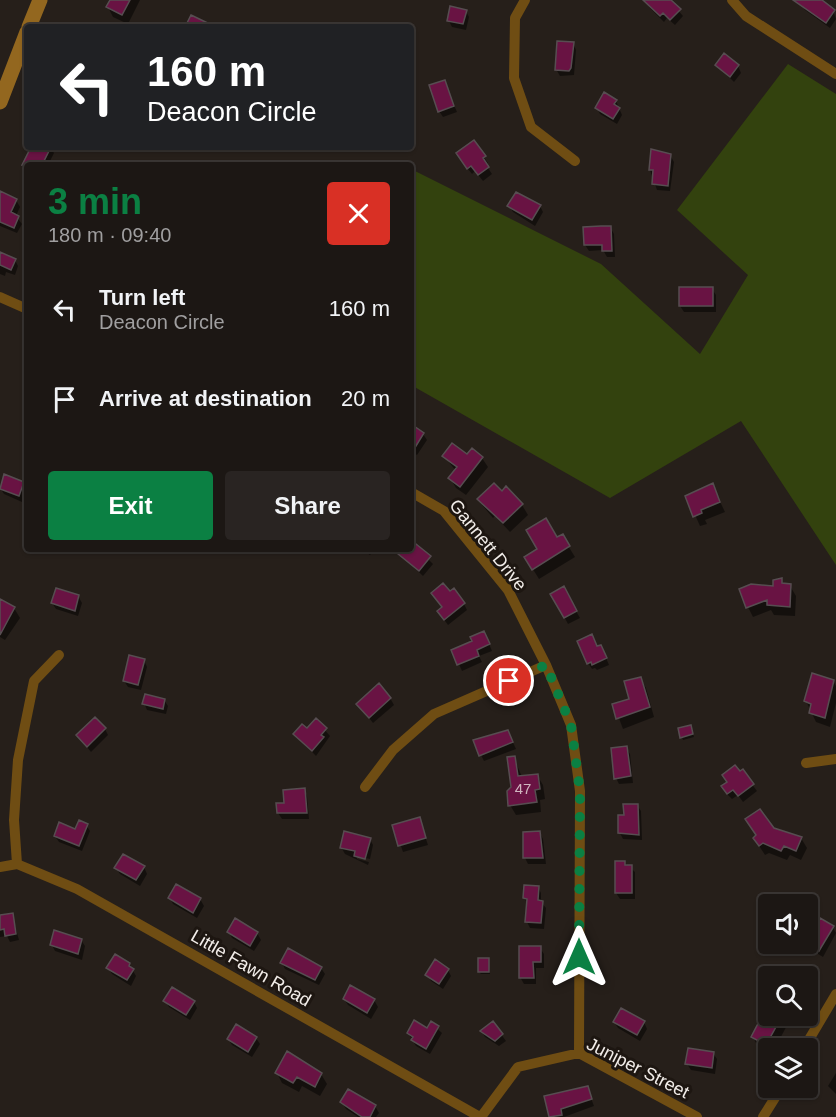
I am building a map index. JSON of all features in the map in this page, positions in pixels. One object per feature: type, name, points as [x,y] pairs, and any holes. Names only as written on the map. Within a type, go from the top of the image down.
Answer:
[{"type":"street","points":[[30,24],[40,0]]},
{"type":"street","points":[[525,0],[515,18],[514,78],[531,127],[575,160]]},
{"type":"street","points":[[732,0],[746,16],[836,74]]},
{"type":"street","points":[[0,102],[24,40]]},
{"type":"street","points":[[0,297],[24,308]]},
{"type":"street","name":"Gannett Drive","points":[[414,494],[444,511],[508,590],[546,665],[571,725],[580,791],[579,1053]]},
{"type":"street","points":[[0,867],[17,864],[14,820],[20,749],[34,681],[59,655]]},
{"type":"street","points":[[365,787],[393,750],[434,714],[546,665]]},
{"type":"street","points":[[806,763],[836,759]]},
{"type":"street","name":"Little Fawn Road","points":[[17,864],[77,889],[481,1117]]},
{"type":"street","points":[[810,1038],[836,994]]},
{"type":"street","name":"Juniper Street","points":[[481,1117],[518,1067],[579,1053],[697,1117]]},
{"type":"street","points":[[764,1117],[775,1098]]},
{"type":"green space","points":[[788,64],[836,94],[836,565],[741,421],[610,498],[414,387],[414,170],[601,264],[700,354],[748,275],[677,210]]},
{"type":"building","points":[[110,0],[130,0],[122,15],[106,7]]},
{"type":"building","points":[[643,0],[671,0],[681,9],[670,20],[663,13],[660,16]]},
{"type":"building","points":[[793,0],[822,0],[835,10],[826,23]]},
{"type":"building","points":[[450,6],[467,10],[463,24],[447,21]]},
{"type":"building","points":[[191,15],[210,24],[186,24]]},
{"type":"building","points":[[557,41],[574,42],[569,71],[555,70]]},
{"type":"building","points":[[724,53],[739,65],[730,77],[715,65]]},
{"type":"building","points":[[445,80],[454,106],[438,112],[429,85]]},
{"type":"building","points":[[604,92],[617,100],[614,104],[620,108],[613,119],[595,108]]},
{"type":"building","points":[[474,140],[486,156],[483,158],[489,167],[478,175],[471,166],[467,169],[456,153]]},
{"type":"building","points":[[651,149],[671,154],[668,186],[652,184],[653,170],[649,170]]},
{"type":"building","points":[[30,150],[50,150],[44,162],[24,162],[22,165]]},
{"type":"building","points":[[0,191],[17,199],[11,212],[19,216],[14,228],[0,222]]},
{"type":"building","points":[[516,192],[541,205],[532,220],[507,206]]},
{"type":"building","points":[[611,226],[612,251],[602,251],[602,245],[584,245],[583,227]]},
{"type":"building","points":[[0,252],[16,259],[11,270],[0,265]]},
{"type":"building","points":[[679,287],[713,287],[713,306],[679,306]]},
{"type":"building","points":[[414,426],[424,433],[414,449]]},
{"type":"building","points":[[452,443],[467,454],[472,448],[483,457],[460,487],[448,478],[457,467],[442,456]]},
{"type":"building","points":[[4,474],[24,482],[19,496],[0,489]]},
{"type":"building","points":[[494,483],[502,491],[506,486],[523,504],[503,523],[477,499]]},
{"type":"building","points":[[713,483],[720,502],[701,510],[702,513],[693,517],[685,496]]},
{"type":"building","points":[[546,518],[557,537],[563,534],[570,546],[532,570],[524,557],[537,549],[526,530]]},
{"type":"building","points":[[414,542],[431,556],[419,571],[396,552],[414,552]]},
{"type":"building","points":[[782,578],[782,583],[791,584],[790,607],[767,605],[767,600],[746,608],[739,589],[751,584],[773,586],[773,580]]},
{"type":"building","points":[[443,583],[450,591],[454,588],[465,603],[444,620],[437,611],[442,607],[431,593]]},
{"type":"building","points":[[564,586],[577,611],[564,618],[550,594]]},
{"type":"building","points":[[56,588],[79,595],[75,611],[51,603]]},
{"type":"building","points":[[0,599],[15,607],[0,635]]},
{"type":"building","points":[[484,631],[490,644],[477,650],[479,656],[457,665],[451,650],[472,641],[470,637]]},
{"type":"building","points":[[592,634],[597,646],[601,645],[607,658],[592,665],[591,662],[587,664],[577,641]]},
{"type":"building","points":[[129,655],[145,659],[138,685],[123,681]]},
{"type":"building","points":[[812,673],[834,680],[825,718],[809,713],[811,704],[804,701]]},
{"type":"building","points":[[641,677],[650,707],[616,719],[612,704],[629,699],[624,681]]},
{"type":"building","points":[[379,683],[391,698],[369,718],[356,704]]},
{"type":"building","points":[[145,694],[165,699],[163,709],[142,704]]},
{"type":"building","points":[[95,717],[106,728],[87,747],[76,735]]},
{"type":"building","points":[[316,718],[327,728],[321,735],[324,737],[312,751],[293,734],[302,724],[307,728]]},
{"type":"building","points":[[691,725],[693,734],[680,738],[678,728]]},
{"type":"building","points":[[508,730],[513,742],[479,756],[473,740]]},
{"type":"building","points":[[627,746],[631,776],[614,779],[611,748]]},
{"type":"building","points":[[515,756],[518,776],[538,774],[540,789],[535,790],[537,802],[508,806],[507,791],[511,787],[507,757]]},
{"type":"building","points":[[735,765],[740,771],[743,769],[754,784],[738,796],[733,790],[727,794],[721,786],[727,782],[722,775]]},
{"type":"building","points":[[305,788],[307,813],[277,813],[276,803],[284,803],[283,790]]},
{"type":"building","points":[[623,804],[638,804],[639,835],[618,833],[618,815],[624,815]]},
{"type":"building","points":[[760,809],[774,828],[802,837],[796,851],[784,846],[781,851],[763,843],[759,846],[753,838],[756,835],[745,819]]},
{"type":"building","points":[[420,817],[426,838],[398,846],[392,825]]},
{"type":"building","points":[[79,820],[88,824],[79,846],[54,836],[59,822],[75,829]]},
{"type":"building","points":[[344,831],[371,838],[365,859],[354,856],[355,851],[340,848]]},
{"type":"building","points":[[540,831],[543,858],[523,858],[523,832]]},
{"type":"building","points":[[123,854],[145,866],[136,880],[114,868]]},
{"type":"building","points":[[615,861],[625,861],[625,865],[632,865],[632,893],[615,893]]},
{"type":"building","points":[[176,884],[201,898],[193,913],[168,898]]},
{"type":"building","points":[[524,885],[539,886],[538,900],[543,901],[541,923],[525,922],[527,899],[523,898]]},
{"type":"building","points":[[13,913],[16,934],[5,936],[4,929],[0,930],[0,915]]},
{"type":"building","points":[[235,918],[258,932],[250,946],[227,932]]},
{"type":"building","points":[[820,918],[834,926],[819,951],[818,950]]},
{"type":"building","points":[[54,930],[82,939],[78,954],[50,945]]},
{"type":"building","points":[[519,946],[541,946],[541,962],[533,962],[534,978],[519,978]]},
{"type":"building","points":[[288,948],[322,967],[315,980],[280,963]]},
{"type":"building","points":[[115,954],[130,963],[129,966],[134,969],[127,980],[106,968]]},
{"type":"building","points":[[478,958],[489,958],[489,972],[478,972]]},
{"type":"building","points":[[435,959],[449,969],[439,984],[425,975]]},
{"type":"building","points":[[350,985],[375,999],[367,1013],[343,999]]},
{"type":"building","points":[[172,987],[195,1001],[186,1015],[163,1001]]},
{"type":"building","points":[[621,1008],[645,1021],[637,1035],[613,1022]]},
{"type":"building","points":[[414,1020],[427,1028],[431,1021],[439,1026],[426,1049],[411,1040],[413,1037],[407,1033]]},
{"type":"building","points":[[493,1021],[503,1034],[495,1041],[480,1031]]},
{"type":"building","points":[[236,1024],[257,1037],[248,1052],[227,1039]]},
{"type":"building","points":[[758,1024],[758,1026],[776,1026],[770,1038],[758,1038],[758,1041],[751,1037]]},
{"type":"building","points":[[688,1048],[714,1052],[712,1068],[685,1064]]},
{"type":"building","points":[[287,1051],[322,1073],[315,1087],[297,1077],[293,1083],[275,1073]]},
{"type":"building","points":[[588,1086],[592,1099],[561,1109],[562,1115],[549,1117],[544,1096]]},
{"type":"building","points":[[348,1089],[376,1105],[370,1117],[362,1117],[340,1102]]},
{"type":"route","points":[[509,681],[546,665],[571,725],[580,791],[579,957]]}]
